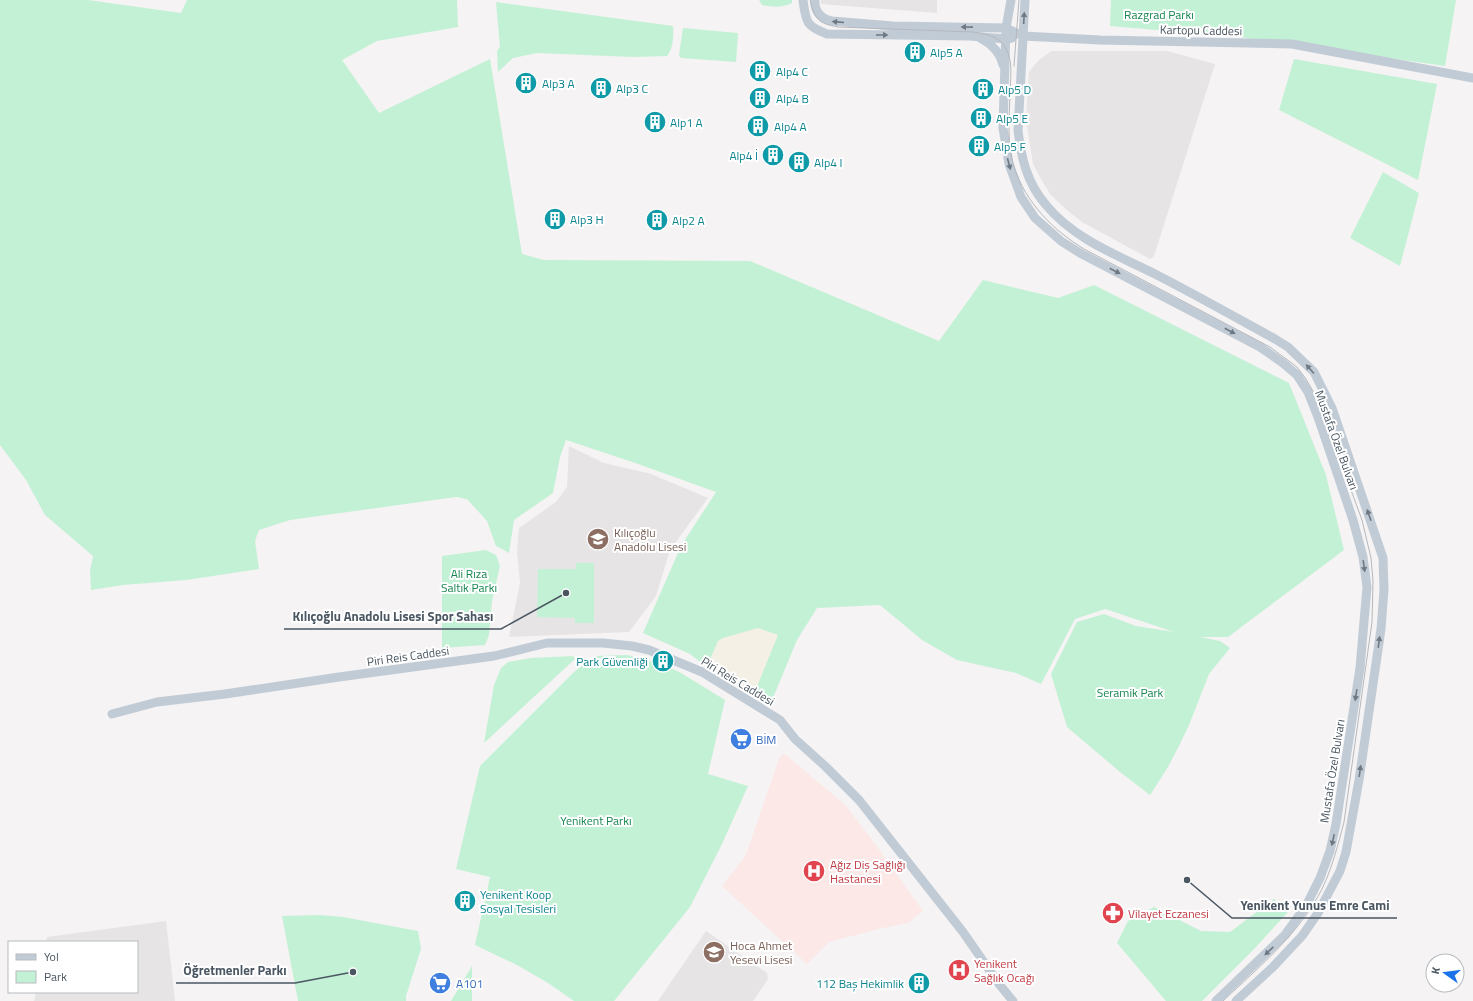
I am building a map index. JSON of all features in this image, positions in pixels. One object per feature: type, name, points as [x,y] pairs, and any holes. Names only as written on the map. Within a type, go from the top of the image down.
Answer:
[{"type":"main road","points":[[804,0],[806,21],[810,26],[827,34],[970,36],[1006,39],[1023,36]]},
{"type":"main road","name":"Mustafa Özel Bulvarı","points":[[1011,0],[1006,28],[1003,128],[1008,164],[1021,197],[1034,218],[1061,241],[1080,253],[1260,347],[1297,375],[1308,392],[1318,417],[1353,520],[1363,557],[1367,587],[1360,668],[1336,824],[1330,851],[1320,878],[1306,906],[1285,935],[1216,1001]]},
{"type":"main road","name":"Mustafa Özel Bulvarı","points":[[1025,0],[1018,130],[1020,152],[1024,168],[1030,182],[1046,205],[1064,223],[1087,240],[1275,339],[1288,347],[1305,362],[1314,372],[1332,408],[1383,558],[1384,590],[1381,629],[1359,780],[1346,852],[1340,870],[1318,913],[1302,936],[1273,967],[1236,1001]]},
{"type":"main road","name":"Kartopu Caddesi","points":[[815,4],[816,12],[826,20],[832,21],[893,26],[1006,28],[1023,36],[1100,40],[1292,44],[1473,78]]},
{"type":"main road","points":[[970,36],[984,40],[997,50],[1002,60],[1005,75]]},
{"type":"main road","name":"Piri Reis Caddesi","points":[[112,714],[157,702],[225,694],[494,656],[547,643],[603,643],[632,646],[649,650],[702,672],[780,720],[795,739],[859,800],[963,932],[999,984],[1013,1001]]},
{"type":"shaded area","points":[[821,0],[937,0],[937,13],[821,4]]},
{"type":"shaded area","points":[[1051,51],[1167,51],[1215,64],[1154,256],[1150,259],[1082,222],[1068,211],[1050,194],[1033,164],[1026,119],[1029,72],[1038,61]]},
{"type":"shaded area","name":"Kılıçoğlu Anadolu Lisesi","points":[[569,446],[604,463],[651,474],[708,498],[670,550],[656,596],[629,632],[509,637],[520,583],[517,552],[519,528],[556,502],[567,487]]},
{"type":"shaded area","name":"Ağız Diş Sağlığı Hastanesi","points":[[785,754],[845,805],[923,911],[908,923],[882,928],[829,942],[807,964],[722,886],[745,857],[779,759]]},
{"type":"shaded area","points":[[166,921],[175,1001],[34,1001],[36,993],[138,993],[138,941],[46,941],[47,937]]},
{"type":"shaded area","name":"Hoca Ahmet Yesevi Lisesi","points":[[706,931],[767,973],[768,979],[753,1001],[658,1001]]},
{"type":"green space","name":"Seramik Park","points":[[0,0],[88,0],[181,13],[187,0],[457,0],[458,27],[377,41],[342,60],[379,113],[490,59],[522,254],[544,260],[750,261],[939,341],[983,280],[1058,298],[1094,285],[1289,383],[1326,475],[1344,550],[1228,637],[1200,637],[1220,641],[1230,648],[1209,674],[1180,744],[1168,767],[1150,795],[1120,772],[1067,727],[1051,674],[1077,622],[1104,614],[1136,626],[1174,632],[1105,609],[1075,619],[1041,684],[1016,673],[957,660],[922,640],[880,605],[817,608],[797,640],[770,705],[704,665],[690,654],[643,633],[681,546],[716,492],[566,440],[560,457],[553,493],[514,520],[509,553],[496,546],[487,521],[467,499],[456,497],[290,520],[259,530],[255,541],[259,569],[186,580],[123,585],[91,590],[90,571],[93,556],[45,515],[26,480],[0,445]]},
{"type":"green space","points":[[759,0],[792,0],[792,3],[778,7],[762,5]]},
{"type":"green space","name":"Razgrad Parkı","points":[[1111,0],[1456,0],[1445,66],[1190,30],[1157,30],[1110,26]]},
{"type":"green space","points":[[496,2],[673,26],[672,46],[667,56],[633,57],[537,53],[513,58],[498,72],[497,51],[500,47]]},
{"type":"green space","points":[[683,28],[738,33],[736,62],[681,58],[679,55]]},
{"type":"green space","points":[[1294,59],[1437,84],[1418,180],[1279,110]]},
{"type":"green space","points":[[1383,172],[1419,193],[1400,266],[1350,238]]},
{"type":"green space","name":"Ali Rıza Saltık Parkı","points":[[486,550],[496,555],[500,566],[492,601],[489,635],[485,645],[442,648],[442,556]]},
{"type":"green space","points":[[576,563],[594,563],[594,623],[575,623],[575,618],[537,617],[538,569],[576,569]]},
{"type":"green space","name":"Yenikent Parkı","points":[[627,655],[664,665],[681,673],[725,700],[708,774],[748,786],[722,844],[690,907],[614,1001],[574,1001],[548,983],[517,965],[475,945],[490,877],[456,869],[480,766],[575,671],[595,656]]},
{"type":"green space","points":[[573,656],[575,659],[484,743],[494,685],[501,668],[508,662],[531,658]]},
{"type":"green space","points":[[1274,899],[1288,912],[1254,949],[1202,1001],[1166,1001],[1117,943],[1128,921],[1154,907],[1201,931],[1230,932]]},
{"type":"green space","points":[[319,915],[343,917],[418,931],[421,949],[406,996],[406,1001],[298,1001],[282,916]]},
{"type":"green space","points":[[472,966],[472,1001],[451,1001]]},
{"type":"sand","points":[[758,628],[778,635],[754,694],[708,664],[718,641],[723,638]]},
{"type":"tram line","points":[[810,0],[818,20],[838,27],[974,32],[991,36],[999,40],[1008,52],[1011,64],[1009,113],[1010,149],[1019,180],[1033,204],[1051,224],[1084,249],[1270,347],[1297,367],[1318,400],[1362,520],[1371,558],[1373,581],[1372,622],[1344,822],[1329,873],[1313,905],[1302,921],[1277,949],[1223,1001]]},
{"type":"tram line","points":[[1014,66],[1019,0]]},
{"type":"place","name":"Alp5 A","points":[[915,52]]},
{"type":"place","name":"Alp4 C","points":[[760,71]]},
{"type":"place","name":"Alp3 A","points":[[526,83]]},
{"type":"place","name":"Alp3 C","points":[[601,88]]},
{"type":"place","name":"Alp5 D","points":[[983,89]]},
{"type":"place","name":"Alp4 B","points":[[760,98]]},
{"type":"place","name":"Alp5 E","points":[[981,118]]},
{"type":"place","name":"Alp1 A","points":[[655,122]]},
{"type":"place","name":"Alp4 A","points":[[758,126]]},
{"type":"place","name":"Alp5 F","points":[[979,146]]},
{"type":"place","name":"Alp4 İ","points":[[773,155]]},
{"type":"place","name":"Alp4 I","points":[[799,162]]},
{"type":"place","name":"Alp3 H","points":[[555,219]]},
{"type":"place","name":"Alp2 A","points":[[657,220]]},
{"type":"place","name":"Kılıçoğlu Anadolu Lisesi","points":[[598,539]]},
{"type":"place","name":"Kılıçoğlu Anadolu Lisesi Spor Sahası","points":[[566,593]]},
{"type":"place","name":"Park Güvenliği","points":[[663,661]]},
{"type":"place","name":"BİM","points":[[741,739]]},
{"type":"place","name":"Ağız Diş Sağlığı Hastanesi","points":[[814,871]]},
{"type":"place","name":"Yenikent Yunus Emre Cami","points":[[1187,880]]},
{"type":"place","name":"Yenikent Koop Sosyal Tesisleri","points":[[465,901]]},
{"type":"place","name":"Vilayet Eczanesi","points":[[1113,913]]},
{"type":"place","name":"Hoca Ahmet Yesevi Lisesi","points":[[714,952]]},
{"type":"place","name":"Yenikent Sağlık Ocağı","points":[[959,970]]},
{"type":"place","name":"Öğretmenler Parkı","points":[[353,972]]},
{"type":"place","name":"A101","points":[[440,983]]},
{"type":"place","name":"112 Baş Hekimlik","points":[[919,983]]}]
